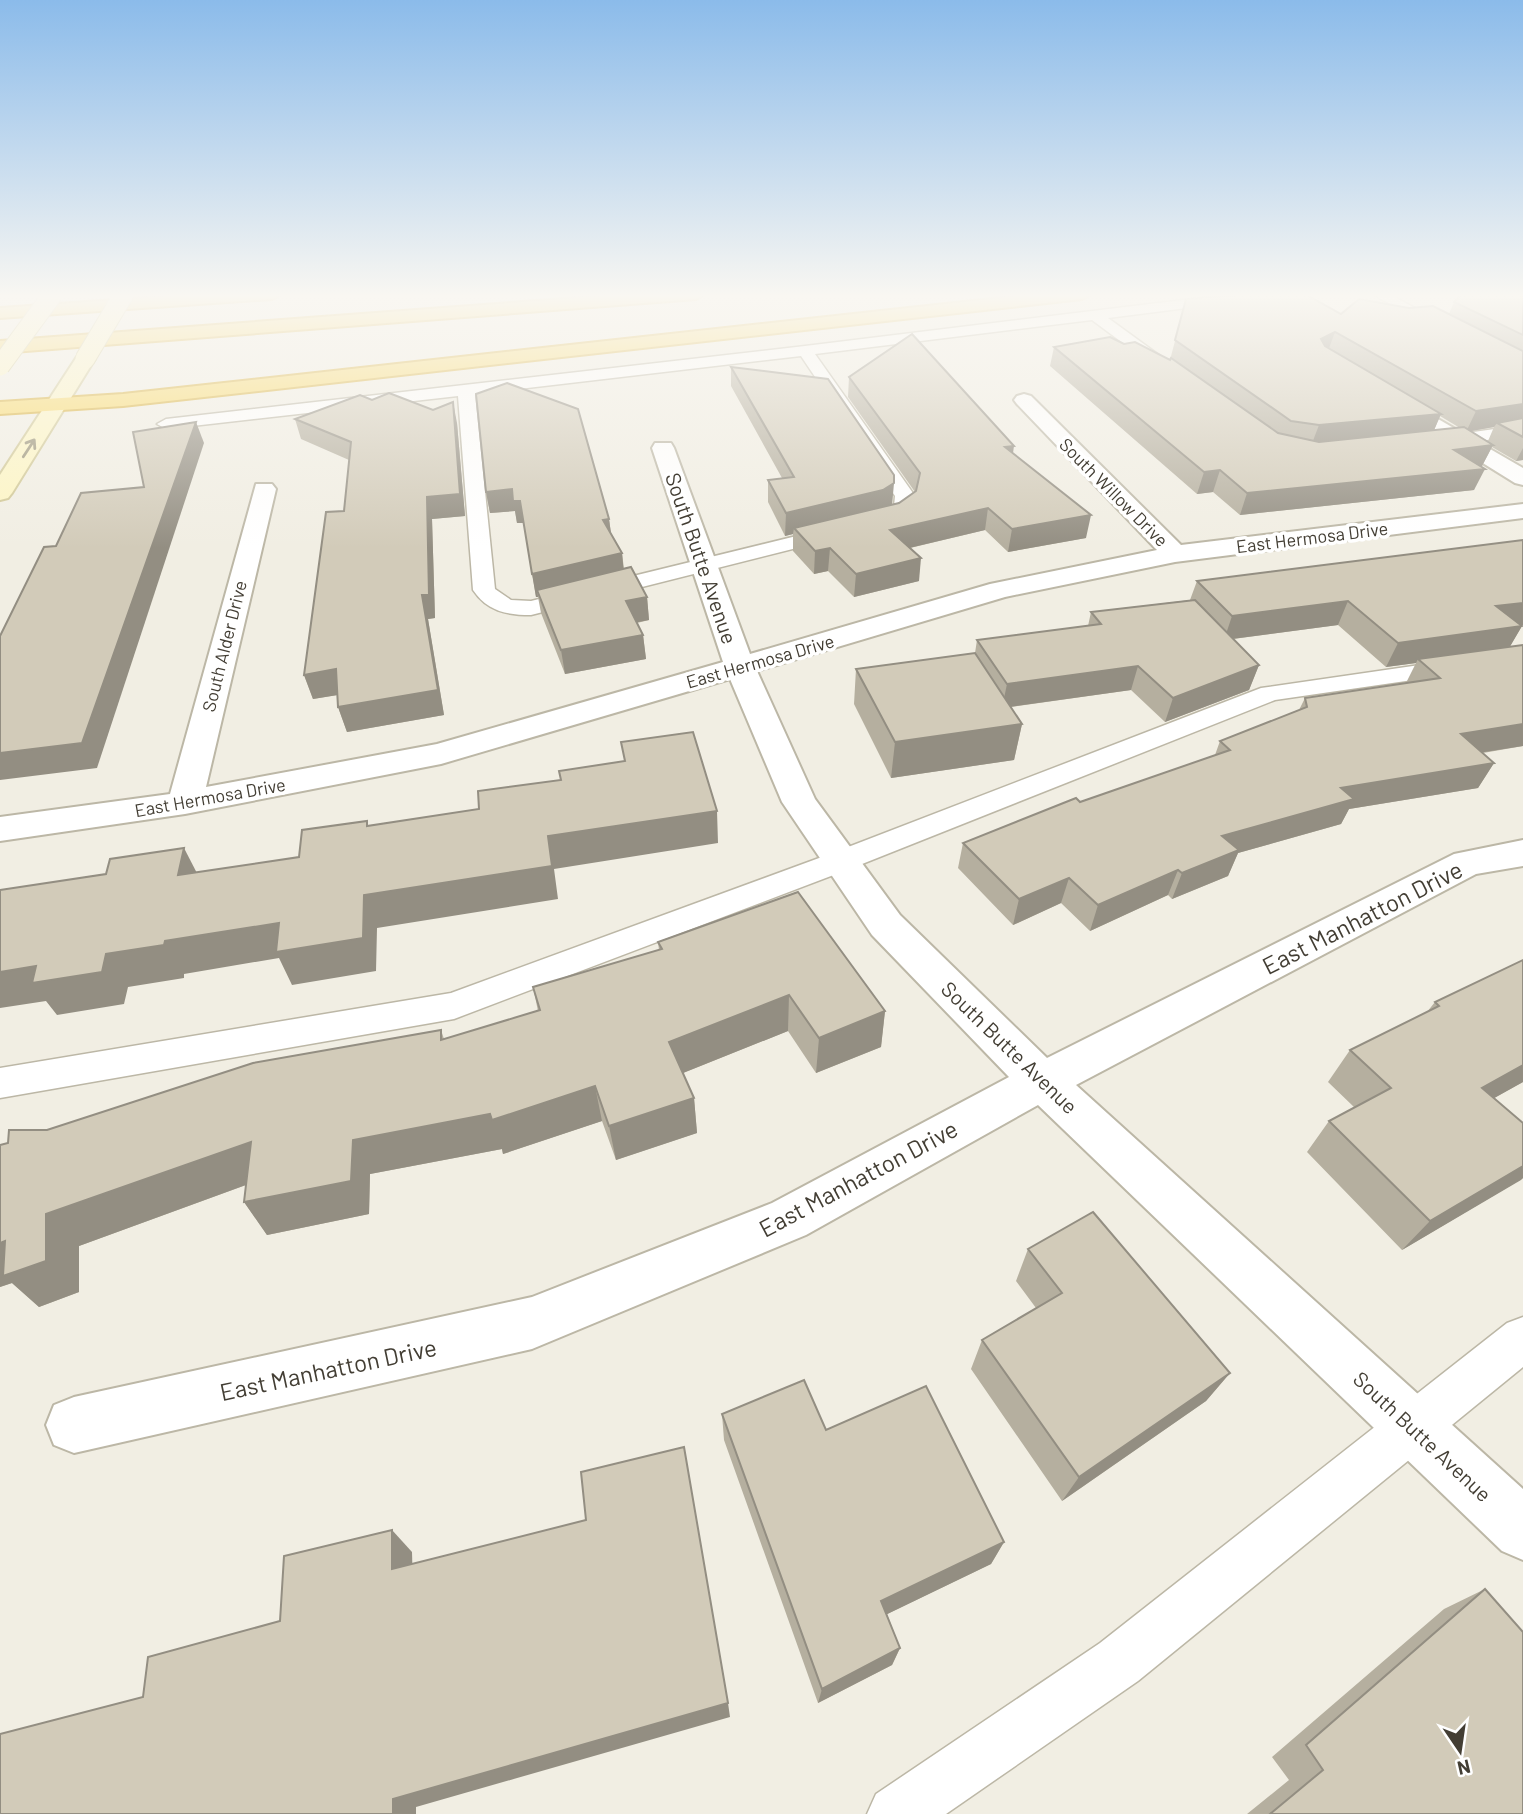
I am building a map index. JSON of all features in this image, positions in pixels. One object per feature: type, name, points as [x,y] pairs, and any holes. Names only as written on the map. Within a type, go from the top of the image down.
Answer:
[{"type":"highway","points":[[0,408],[123,400],[316,379]]},
{"type":"main road","points":[[0,493],[73,379]]},
{"type":"street","points":[[1372,386],[1523,478]]},
{"type":"street","name":"South Willow Drive","points":[[1024,400],[1175,554]]},
{"type":"street","name":"South Butte Avenue","points":[[663,448],[740,666],[799,802],[886,925],[1043,1082],[1523,1530]]},
{"type":"street","name":"South Alder Drive","points":[[184,803],[264,489]]},
{"type":"street","name":"East Hermosa Drive","points":[[0,829],[184,803],[441,754],[1000,590],[1175,554],[1523,511]]},
{"type":"street","name":"East Manhatton Drive","points":[[74,1425],[532,1324],[789,1219],[1043,1082],[1467,863],[1523,853]]},
{"type":"lane","points":[[166,424],[558,379]]},
{"type":"lane","points":[[466,389],[484,590],[492,600],[505,608],[531,608],[890,519],[904,509],[905,496],[823,379]]},
{"type":"lane","points":[[1426,444],[1523,430]]},
{"type":"lane","points":[[0,1083],[454,1006],[841,861],[1270,692],[1523,657]]},
{"type":"lane","points":[[896,1814],[1119,1662],[1414,1429],[1523,1339]]},
{"type":"building","points":[[738,379],[828,379],[894,475],[894,483],[883,490],[786,513],[768,480],[794,477]]},
{"type":"building","points":[[850,379],[953,379],[1014,446],[1005,447],[1091,515],[1012,529],[988,508],[890,530],[921,558],[856,574],[830,548],[815,551],[794,528],[899,503],[916,491],[920,473]]},
{"type":"building","points":[[1092,379],[1200,379],[1278,433],[1319,442],[1464,427],[1493,445],[1454,450],[1485,469],[1247,493],[1220,470],[1204,472]]},
{"type":"building","points":[[1230,379],[1381,379],[1441,414],[1319,425],[1291,421]]},
{"type":"building","points":[[1418,379],[1523,379],[1523,404],[1476,411]]},
{"type":"building","points":[[507,383],[578,409],[609,519],[603,520],[622,553],[532,574],[520,501],[513,501],[512,489],[486,492],[476,394]]},
{"type":"building","points":[[389,393],[433,410],[453,402],[460,494],[427,497],[429,595],[422,595],[438,690],[338,707],[336,669],[304,675],[326,512],[344,511],[351,442],[295,419],[360,395],[372,400]]},
{"type":"building","points":[[1523,418],[1523,437],[1497,423]]},
{"type":"building","points":[[196,422],[82,743],[0,753],[0,636],[44,547],[56,546],[81,493],[144,487],[133,432]]},
{"type":"building","points":[[1523,540],[1523,603],[1496,606],[1522,626],[1398,643],[1348,601],[1232,616],[1197,581]]},
{"type":"building","points":[[631,567],[647,597],[626,601],[643,635],[561,650],[537,590]]},
{"type":"building","points":[[1195,600],[1259,665],[1173,698],[1138,666],[1007,684],[977,640],[1101,624],[1091,612]]},
{"type":"building","points":[[1523,645],[1523,724],[1461,734],[1494,763],[1341,788],[1354,799],[1222,836],[1239,850],[1182,873],[1178,870],[1098,905],[1069,878],[1019,899],[963,843],[1076,798],[1080,802],[1230,750],[1220,741],[1307,707],[1305,698],[1440,678],[1418,659]]},
{"type":"building","points":[[975,653],[1022,724],[895,742],[856,669]]},
{"type":"building","points":[[693,732],[717,811],[548,836],[552,866],[364,895],[363,938],[276,952],[279,923],[165,941],[164,945],[106,954],[102,972],[32,983],[36,966],[0,972],[0,890],[106,874],[110,859],[184,848],[178,875],[299,857],[302,830],[367,821],[367,826],[479,809],[478,791],[561,780],[559,771],[625,761],[621,742]]},
{"type":"building","points":[[798,892],[885,1011],[819,1038],[789,995],[669,1042],[694,1098],[609,1126],[595,1086],[492,1120],[490,1114],[353,1140],[351,1181],[244,1202],[251,1142],[46,1214],[46,1261],[3,1276],[5,1241],[0,1243],[0,1145],[8,1143],[9,1130],[47,1130],[253,1063],[441,1030],[441,1040],[540,1010],[533,987],[662,949],[658,942]]},
{"type":"building","points":[[1523,960],[1523,1065],[1482,1088],[1523,1123],[1523,1166],[1430,1221],[1329,1121],[1391,1088],[1350,1050],[1439,1006],[1435,1002]]},
{"type":"building","points":[[1093,1212],[1230,1373],[1079,1477],[982,1340],[1062,1293],[1028,1249]]},
{"type":"building","points":[[804,1380],[826,1430],[926,1386],[1004,1542],[881,1601],[900,1648],[822,1689],[722,1414]]},
{"type":"building","points":[[684,1447],[728,1703],[393,1799],[393,1814],[0,1814],[0,1734],[143,1697],[148,1657],[280,1621],[284,1556],[392,1530],[392,1569],[586,1520],[581,1472]]},
{"type":"building","points":[[1485,1589],[1523,1632],[1523,1814],[1270,1814],[1323,1770],[1306,1745]]}]
